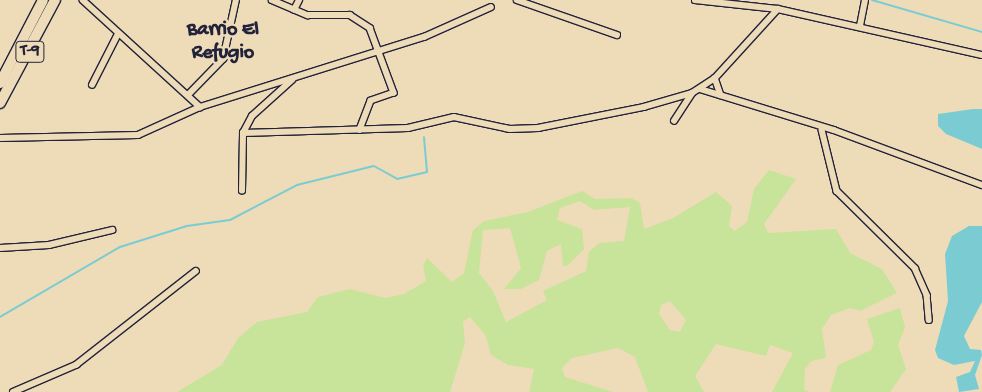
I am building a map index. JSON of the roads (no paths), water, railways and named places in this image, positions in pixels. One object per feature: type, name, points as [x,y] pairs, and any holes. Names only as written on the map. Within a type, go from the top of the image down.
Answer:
[{"type":"highway","name":"T-9","points":[[1,78],[43,0]]},
{"type":"highway","name":"T-9","points":[[0,102],[55,0]]},
{"type":"street","points":[[83,0],[118,34],[189,94],[200,107]]},
{"type":"street","points":[[189,94],[223,59],[236,0]]},
{"type":"street","points":[[272,0],[308,15],[362,19],[379,51],[394,92],[371,101],[360,130]]},
{"type":"street","points":[[294,10],[299,0]]},
{"type":"street","points":[[517,0],[617,34]]},
{"type":"street","points":[[695,0],[778,9],[982,55]]},
{"type":"street","points":[[860,26],[865,0]]},
{"type":"street","points":[[0,138],[138,135],[200,107],[292,80],[379,51],[491,7]]},
{"type":"street","points":[[243,133],[408,128],[454,117],[510,128],[538,128],[692,93],[715,78],[778,9]]},
{"type":"street","points":[[92,85],[118,34]]},
{"type":"street","points":[[715,78],[721,95]]},
{"type":"street","points":[[242,191],[243,133],[252,116],[292,80]]},
{"type":"street","points":[[700,89],[822,130],[834,130],[982,185]]},
{"type":"street","points":[[674,121],[692,93]]},
{"type":"street","points":[[822,130],[837,191],[916,268],[927,295],[929,320]]},
{"type":"street","points":[[0,248],[49,245],[112,230]]},
{"type":"street","points":[[13,392],[76,365],[196,271]]},
{"type":"water","points":[[982,109],[982,149],[946,134],[938,126],[938,114]]},
{"type":"water","points":[[969,226],[982,226],[982,302],[964,336],[970,349],[981,350],[982,355],[975,375],[979,389],[959,392],[956,377],[970,372],[975,361],[954,365],[938,358],[935,350],[948,301],[945,254],[952,236]]},
{"type":"waterway","points":[[872,0],[982,32]]},
{"type":"waterway","points":[[0,317],[120,247],[187,226],[230,220],[297,185],[374,166],[397,179],[427,172],[424,137]]},
{"type":"district","name":"Barrio El Refugio","points":[[223,42]]}]
